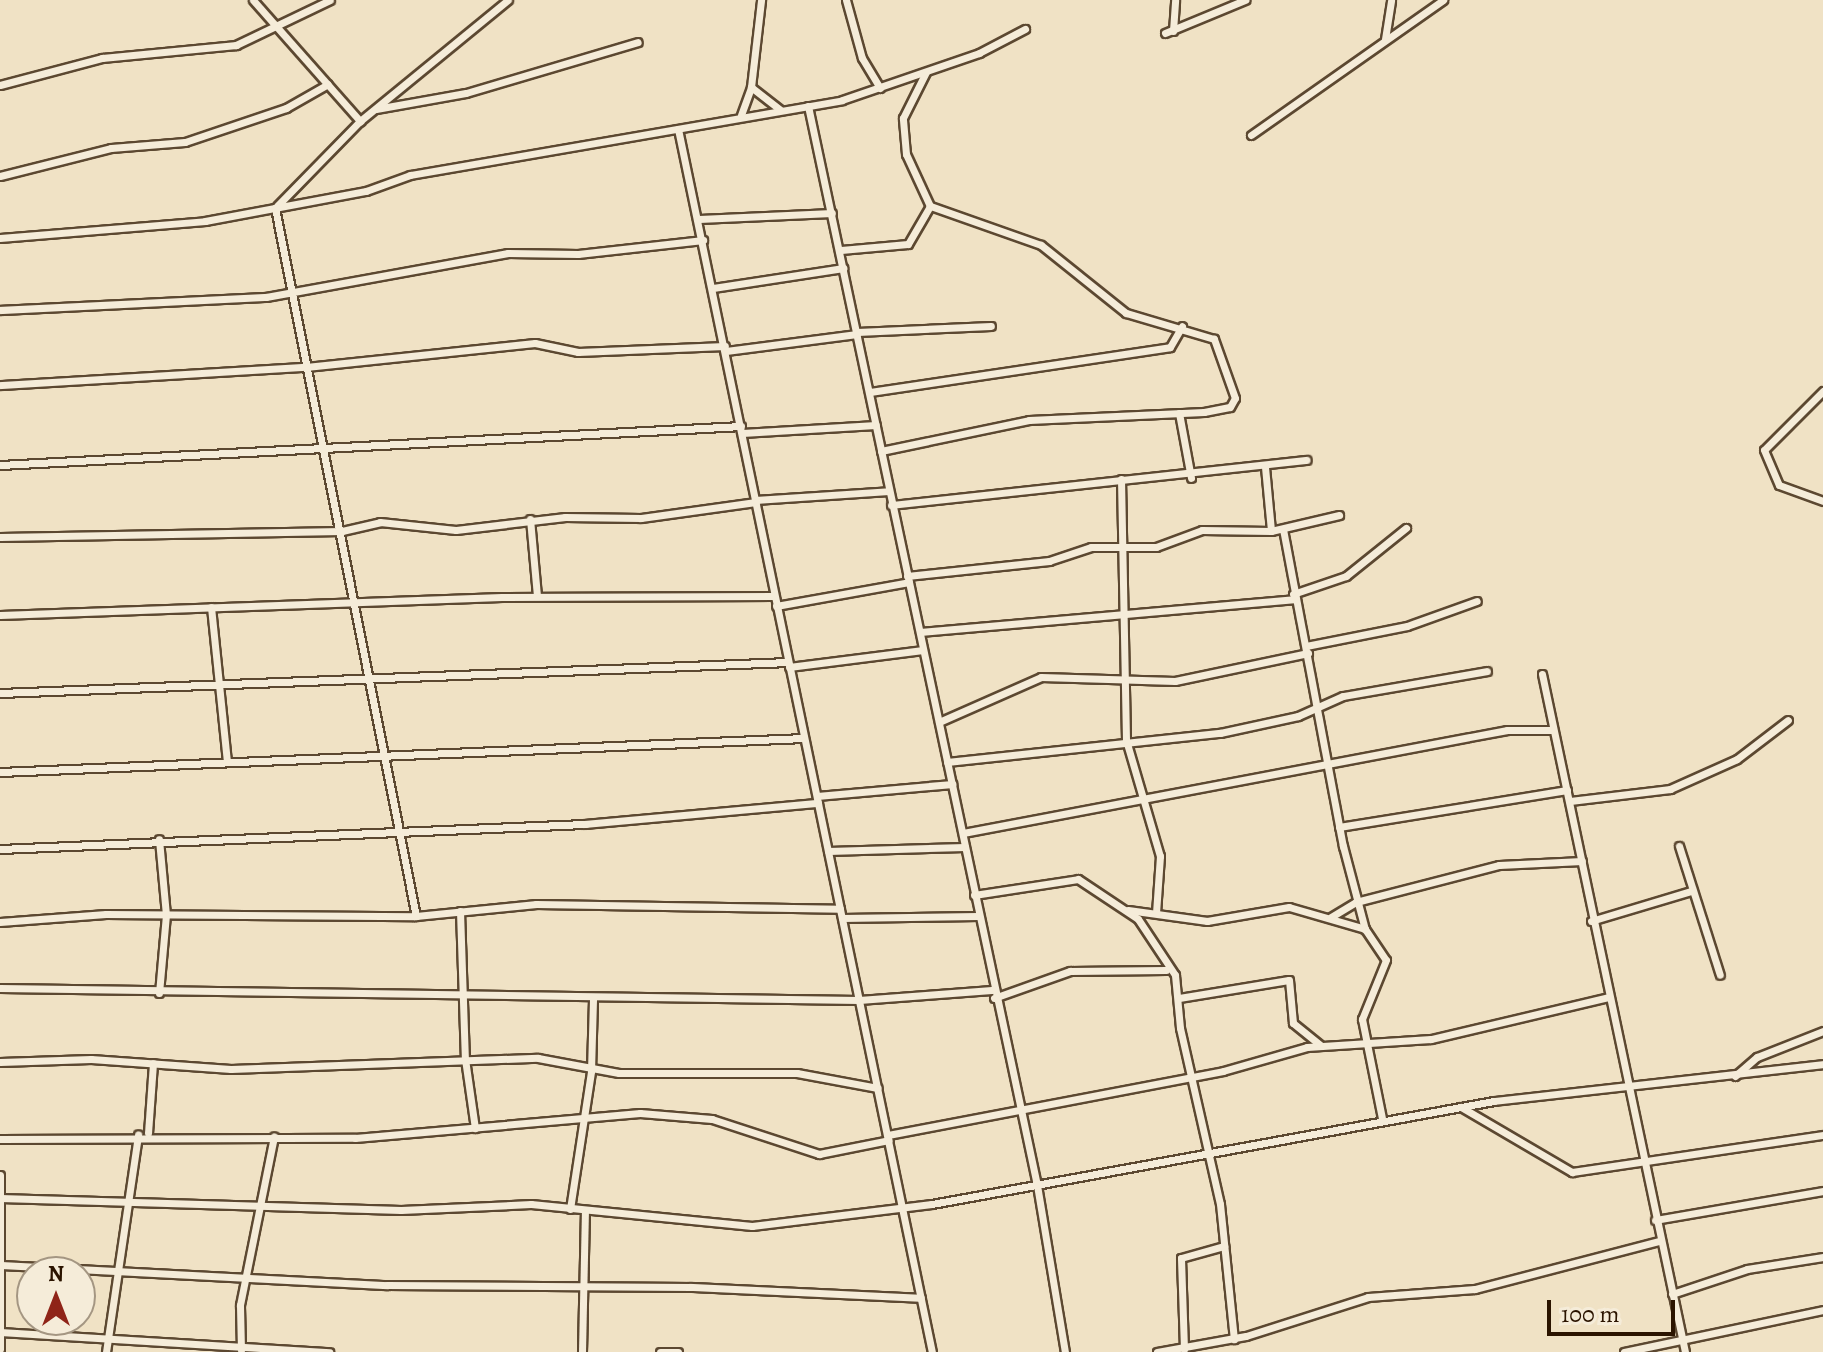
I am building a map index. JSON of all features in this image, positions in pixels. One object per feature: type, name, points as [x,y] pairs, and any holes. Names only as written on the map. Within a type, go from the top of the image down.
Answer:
[{"type":"street","points":[[253,0],[360,121]]},
{"type":"street","points":[[0,85],[92,60],[236,45],[278,30],[330,0]]},
{"type":"street","points":[[275,208],[360,121],[508,0]]},
{"type":"street","points":[[741,115],[751,87],[761,0]]},
{"type":"street","points":[[846,0],[862,58],[880,88]]},
{"type":"street","points":[[1175,0],[1169,32],[1245,0]]},
{"type":"street","points":[[1385,39],[1391,0]]},
{"type":"street","points":[[1251,135],[1443,0]]},
{"type":"street","points":[[0,238],[151,229],[275,208],[410,175],[678,129],[741,115],[808,106],[880,88],[926,72],[1025,29]]},
{"type":"street","points":[[373,110],[466,93],[638,42]]},
{"type":"street","points":[[881,451],[1029,420],[1221,409],[1235,398],[1224,350],[1182,326],[1126,313],[1041,245],[930,206],[906,154],[903,118],[926,72]]},
{"type":"street","points":[[0,176],[111,148],[185,142],[286,108],[328,84]]},
{"type":"street","points":[[751,87],[780,110]]},
{"type":"street","points":[[808,106],[963,833],[1015,1111],[1037,1185],[1065,1352]]},
{"type":"street","points":[[678,129],[932,1352]]},
{"type":"street","points":[[841,250],[908,244],[930,206]]},
{"type":"street","points":[[275,208],[306,367],[327,452],[416,916]]},
{"type":"street","points":[[699,219],[832,213]]},
{"type":"street","points":[[0,310],[292,293],[508,253],[578,254],[703,240]]},
{"type":"street","points":[[713,288],[843,268]]},
{"type":"street","points":[[0,385],[306,367],[535,343],[578,352],[725,348],[857,333],[991,326]]},
{"type":"street","points":[[870,392],[1170,347],[1182,326]]},
{"type":"street","points":[[1823,391],[1764,450],[1779,485],[1823,501]]},
{"type":"street","points":[[1179,413],[1191,478]]},
{"type":"street","points":[[0,465],[876,425]]},
{"type":"street","points":[[891,505],[1121,479],[1191,478],[1307,460]]},
{"type":"street","points":[[1265,467],[1271,531]]},
{"type":"street","points":[[1121,479],[1126,545],[1122,681],[1126,740],[1139,796],[1160,856],[1156,913]]},
{"type":"street","points":[[0,537],[342,531],[380,522],[456,530],[530,519],[641,518],[756,501],[889,491]]},
{"type":"street","points":[[776,606],[908,579],[1126,545],[1156,547],[1202,530],[1271,531],[1339,515]]},
{"type":"street","points":[[530,519],[537,596]]},
{"type":"street","points":[[920,632],[1293,596],[1346,576],[1406,528]]},
{"type":"street","points":[[1283,529],[1293,596],[1307,650],[1356,902],[1365,929],[1386,960],[1365,1004],[1363,1040],[1382,1118]]},
{"type":"street","points":[[0,615],[211,607],[356,606],[537,596],[774,596]]},
{"type":"street","points":[[939,722],[1041,677],[1175,681],[1407,626],[1477,601]]},
{"type":"street","points":[[211,607],[217,690],[227,761]]},
{"type":"street","points":[[0,693],[217,690],[789,664],[923,650]]},
{"type":"street","points":[[947,762],[1126,740],[1220,733],[1318,704],[1487,671]]},
{"type":"street","points":[[1542,674],[1570,801],[1626,1092],[1685,1352]]},
{"type":"street","points":[[1570,801],[1670,789],[1737,759],[1788,720]]},
{"type":"street","points":[[963,833],[1139,796],[1328,767],[1507,730],[1553,730]]},
{"type":"street","points":[[0,772],[804,738]]},
{"type":"street","points":[[0,849],[159,839],[585,824],[952,784]]},
{"type":"street","points":[[1339,827],[1567,790]]},
{"type":"street","points":[[159,839],[166,915],[159,993]]},
{"type":"street","points":[[1679,846],[1720,975]]},
{"type":"street","points":[[828,851],[965,847]]},
{"type":"street","points":[[1331,917],[1356,902],[1499,865],[1582,861]]},
{"type":"street","points":[[974,895],[1078,879],[1128,910],[1207,921],[1289,907],[1365,929]]},
{"type":"street","points":[[1591,921],[1691,891]]},
{"type":"street","points":[[0,922],[166,915],[416,916],[536,904],[840,909]]},
{"type":"street","points":[[1128,910],[1166,970],[1179,983],[1190,1077],[1209,1151],[1224,1246],[1234,1339]]},
{"type":"street","points":[[460,911],[465,1059],[475,1128]]},
{"type":"street","points":[[842,918],[978,916]]},
{"type":"street","points":[[0,988],[159,993],[859,1000],[993,994],[1070,971],[1166,970]]},
{"type":"street","points":[[1179,998],[1289,980],[1293,1023],[1320,1045]]},
{"type":"street","points":[[0,1139],[148,1133],[274,1136],[475,1128],[640,1113],[712,1119],[819,1154],[1190,1077],[1320,1045],[1363,1040],[1431,1039],[1609,997]]},
{"type":"street","points":[[570,1209],[591,1071],[593,999]]},
{"type":"street","points":[[1735,1076],[1757,1057],[1823,1031]]},
{"type":"street","points":[[0,1062],[153,1063],[231,1069],[538,1058],[591,1071],[766,1071],[878,1088]]},
{"type":"street","points":[[148,1133],[153,1063]]},
{"type":"street","points":[[1,1198],[130,1197],[260,1203],[570,1209],[752,1226],[1037,1185],[1382,1118],[1461,1107],[1626,1092],[1823,1064]]},
{"type":"street","points":[[1461,1107],[1572,1172],[1642,1165],[1823,1135]]},
{"type":"street","points":[[106,1352],[114,1273],[130,1197],[138,1134]]},
{"type":"street","points":[[241,1350],[245,1278],[274,1136]]},
{"type":"street","points":[[0,1175],[0,1349]]},
{"type":"street","points":[[1655,1220],[1823,1191]]},
{"type":"street","points":[[582,1352],[580,1288],[585,1211]]},
{"type":"street","points":[[1157,1352],[1234,1339],[1368,1297],[1475,1289],[1659,1241]]},
{"type":"street","points":[[1184,1349],[1181,1258],[1224,1246]]},
{"type":"street","points":[[1672,1294],[1747,1269],[1823,1257]]},
{"type":"street","points":[[1,1265],[245,1278],[921,1298]]},
{"type":"street","points":[[1624,1352],[1823,1310]]},
{"type":"street","points":[[1,1332],[241,1350],[329,1352]]},
{"type":"street","points":[[1220,1342],[1220,1352]]},
{"type":"street","points":[[660,1352],[678,1352]]}]
